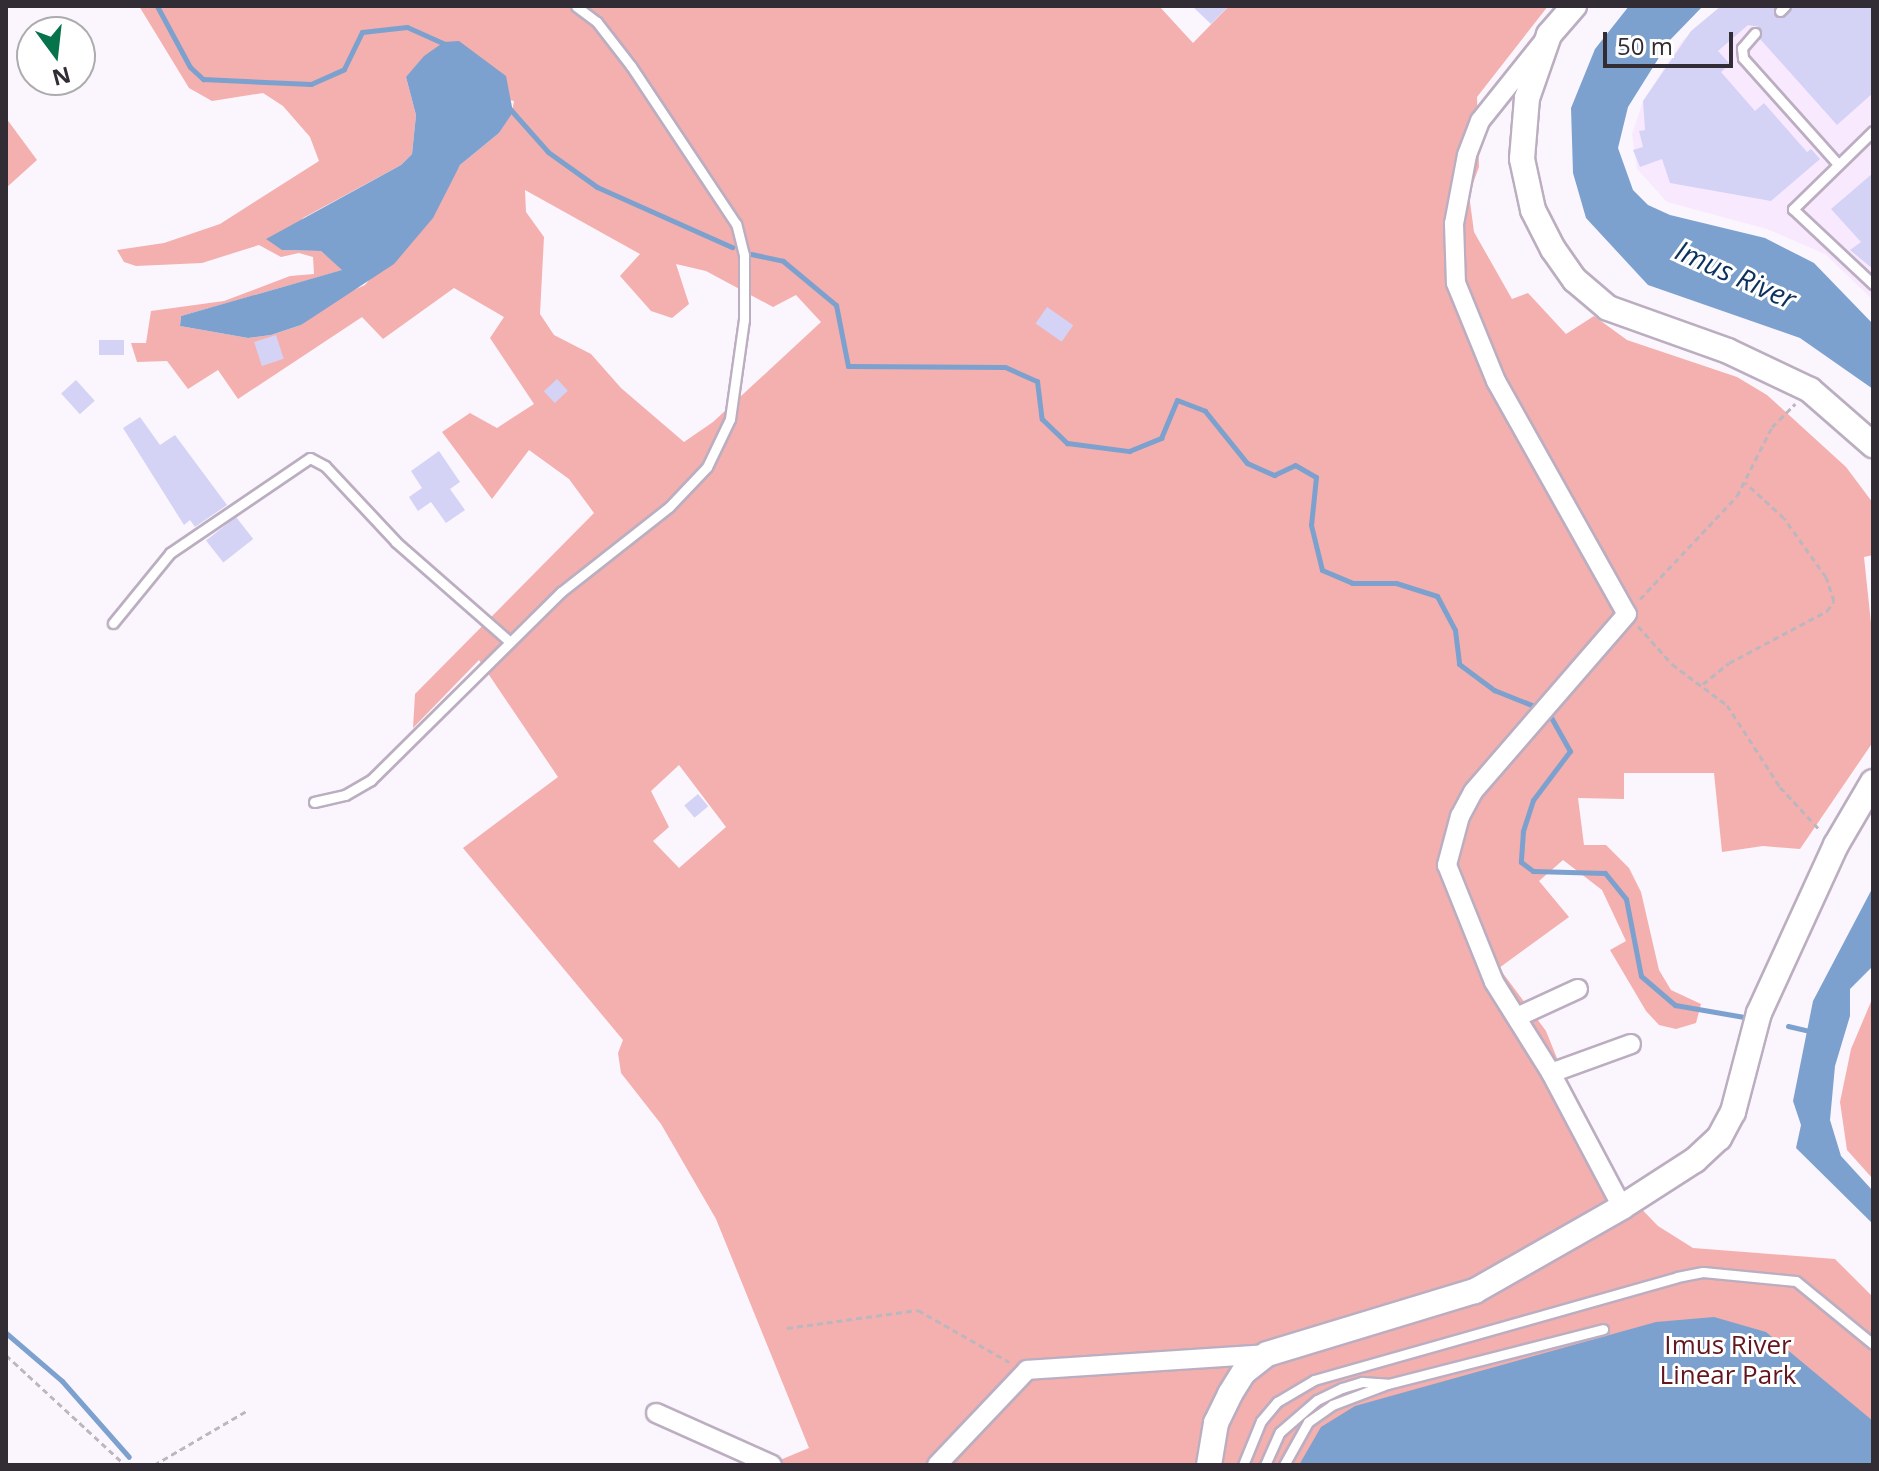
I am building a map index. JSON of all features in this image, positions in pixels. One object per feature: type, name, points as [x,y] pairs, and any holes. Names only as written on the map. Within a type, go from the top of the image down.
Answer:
[{"type":"main road","points":[[1574,6],[1549,35],[1527,98],[1522,159],[1533,210],[1575,280],[1608,308],[1728,351],[1810,390],[1873,445]]},
{"type":"main road","points":[[1209,1465],[1216,1423],[1230,1394],[1244,1372],[1267,1354],[1462,1297],[1622,1207],[1695,1160],[1719,1138],[1733,1112],[1759,1013],[1836,845],[1873,782]]},
{"type":"street","points":[[1549,35],[1480,121],[1467,155],[1454,224],[1456,283],[1496,381],[1627,614],[1473,792],[1447,865],[1472,938],[1551,1073],[1622,1207]]},
{"type":"street","points":[[1517,1017],[1578,989]]},
{"type":"street","points":[[1551,1073],[1631,1044]]},
{"type":"street","points":[[937,1465],[1027,1370],[1267,1354]]},
{"type":"street","points":[[656,1413],[772,1465]]},
{"type":"lane","points":[[314,802],[345,795],[371,780],[509,641],[572,583],[669,507],[707,467],[730,419],[742,353],[744,255],[727,203],[631,66],[597,22],[576,6]]},
{"type":"lane","points":[[1755,33],[1742,48],[1743,58],[1837,163]]},
{"type":"lane","points":[[1873,131],[1796,202],[1794,213],[1873,284]]},
{"type":"lane","points":[[113,623],[170,553],[310,458],[325,466],[396,542],[509,641]]},
{"type":"lane","points":[[1243,1465],[1269,1411],[1314,1380],[1703,1272],[1796,1281],[1873,1344]]},
{"type":"lane","points":[[1284,1465],[1308,1422],[1332,1405],[1388,1384],[1603,1329]]},
{"type":"lane","points":[[1265,1465],[1280,1432],[1317,1400],[1362,1382],[1388,1384]]},
{"type":"path","points":[[1810,390],[1772,427],[1746,483],[1627,614],[1672,664],[1703,684],[1727,705],[1795,805],[1836,845]]},
{"type":"path","points":[[1703,684],[1729,663],[1827,611],[1834,601],[1826,577],[1784,518],[1746,483]]},
{"type":"path","points":[[787,1328],[918,1310],[1027,1370]]},
{"type":"path","points":[[6,1355],[125,1465]]},
{"type":"path","points":[[154,1465],[248,1410]]},
{"type":"shaded area","points":[[1721,6],[1873,6],[1873,300],[1825,254],[1767,229],[1667,202],[1637,169],[1632,134],[1643,101],[1682,41]]},
{"type":"green space","name":"Imus River Linear Park","points":[[139,6],[1159,6],[1193,43],[1229,6],[1548,6],[1477,97],[1479,167],[1469,194],[1474,232],[1512,299],[1528,293],[1566,334],[1594,316],[1627,340],[1737,377],[1767,395],[1846,467],[1873,503],[1873,555],[1864,557],[1873,642],[1873,742],[1800,849],[1763,846],[1722,852],[1714,773],[1624,773],[1624,799],[1578,798],[1584,845],[1606,845],[1629,868],[1641,892],[1659,970],[1671,990],[1701,1004],[1696,1023],[1676,1029],[1659,1025],[1646,1011],[1610,950],[1626,941],[1602,890],[1563,860],[1539,881],[1569,917],[1499,968],[1546,1031],[1571,1093],[1625,1192],[1658,1226],[1693,1248],[1835,1259],[1873,1297],[1873,1465],[782,1465],[780,1460],[809,1448],[716,1219],[661,1124],[621,1073],[618,1053],[623,1040],[463,848],[558,777],[479,660],[413,728],[415,694],[594,513],[569,479],[529,450],[492,499],[442,432],[470,413],[497,428],[534,404],[490,338],[504,317],[454,288],[383,339],[362,317],[238,399],[218,370],[188,389],[167,361],[137,362],[131,343],[146,343],[151,311],[224,301],[290,276],[314,274],[313,257],[299,253],[281,257],[259,245],[202,263],[136,266],[124,262],[117,250],[164,243],[220,224],[319,161],[310,137],[283,106],[263,93],[212,101],[189,88]],"holes":[[[406,77],[514,101],[512,112],[499,133],[460,165],[446,188],[365,285],[333,299],[301,325],[271,335],[248,338],[180,326],[181,316],[343,270],[321,251],[282,250],[303,218],[401,165],[412,154],[416,115]],[[525,190],[640,254],[620,276],[651,311],[672,318],[689,304],[676,264],[706,271],[773,307],[796,295],[821,322],[713,422],[684,442],[621,388],[591,354],[554,335],[540,314],[544,237],[526,212]],[[679,765],[726,827],[679,868],[653,841],[669,827],[651,791]]]},
{"type":"green space","points":[[6,118],[37,160],[6,188]]},
{"type":"green space","points":[[1873,997],[1873,1179],[1847,1150],[1840,1102],[1851,1049]]},
{"type":"water","name":"Imus River","points":[[1629,6],[1703,6],[1670,40],[1628,107],[1618,148],[1633,190],[1648,205],[1670,215],[1765,238],[1814,263],[1873,324],[1873,389],[1800,338],[1648,285],[1586,218],[1573,173],[1571,108],[1595,49]]},
{"type":"water","points":[[459,41],[506,76],[513,112],[499,133],[460,165],[433,218],[394,264],[301,325],[271,335],[248,338],[180,326],[181,316],[342,270],[321,251],[282,250],[266,239],[401,165],[412,154],[416,115],[406,77],[424,56],[444,42]]},
{"type":"water","points":[[1873,887],[1873,966],[1850,989],[1850,1016],[1835,1066],[1830,1120],[1841,1156],[1873,1191],[1873,1224],[1796,1148],[1801,1125],[1793,1101],[1813,1001]]},
{"type":"water","points":[[1714,1317],[1766,1332],[1873,1421],[1873,1465],[1299,1465],[1321,1427],[1355,1406],[1656,1322]]},
{"type":"building","points":[[1192,6],[1229,6],[1211,24]]},
{"type":"building","points":[[1721,6],[1774,6],[1779,18],[1792,6],[1873,6],[1873,93],[1837,125],[1760,39],[1759,27],[1748,25],[1718,51],[1730,64],[1721,72],[1755,111],[1764,103],[1807,152],[1811,149],[1820,159],[1771,201],[1670,183],[1662,159],[1640,167],[1633,150],[1643,147],[1639,131],[1645,130],[1643,101],[1691,31]]},
{"type":"building","points":[[1873,173],[1873,269],[1850,250],[1861,242],[1831,209]]},
{"type":"building","points":[[1047,307],[1073,325],[1062,342],[1036,323]]},
{"type":"building","points":[[276,335],[284,359],[262,366],[254,342]]},
{"type":"building","points":[[99,340],[124,340],[124,355],[99,355]]},
{"type":"building","points":[[557,379],[568,391],[555,403],[544,391]]},
{"type":"building","points":[[76,380],[95,401],[80,414],[61,393]]},
{"type":"building","points":[[140,417],[160,445],[175,435],[227,505],[195,527],[190,520],[184,525],[123,428]]},
{"type":"building","points":[[439,451],[460,482],[450,489],[465,510],[446,523],[431,502],[418,511],[409,497],[422,488],[411,471]]},
{"type":"building","points":[[236,517],[253,539],[223,562],[206,540]]},
{"type":"building","points":[[698,794],[708,806],[694,818],[684,806]]},
{"type":"waterway","points":[[157,6],[190,67],[203,79],[311,84],[344,69],[362,32],[407,27],[447,45]]},
{"type":"waterway","points":[[510,109],[548,152],[597,187],[732,247]]},
{"type":"waterway","points":[[751,254],[783,261],[836,305],[848,366],[1005,367],[1037,381],[1042,419],[1067,443],[1129,451],[1161,438],[1177,400],[1205,411],[1247,463],[1274,475],[1295,465],[1316,477],[1311,525],[1322,570],[1352,583],[1396,583],[1437,596],[1455,630],[1459,664],[1494,690],[1539,708]]},
{"type":"waterway","points":[[1548,712],[1570,751],[1533,800],[1523,831],[1521,862],[1533,871],[1605,873],[1626,899],[1641,976],[1675,1005],[1744,1017]]},
{"type":"waterway","points":[[1788,1026],[1814,1032]]},
{"type":"waterway","points":[[6,1333],[62,1381],[129,1457]]}]
